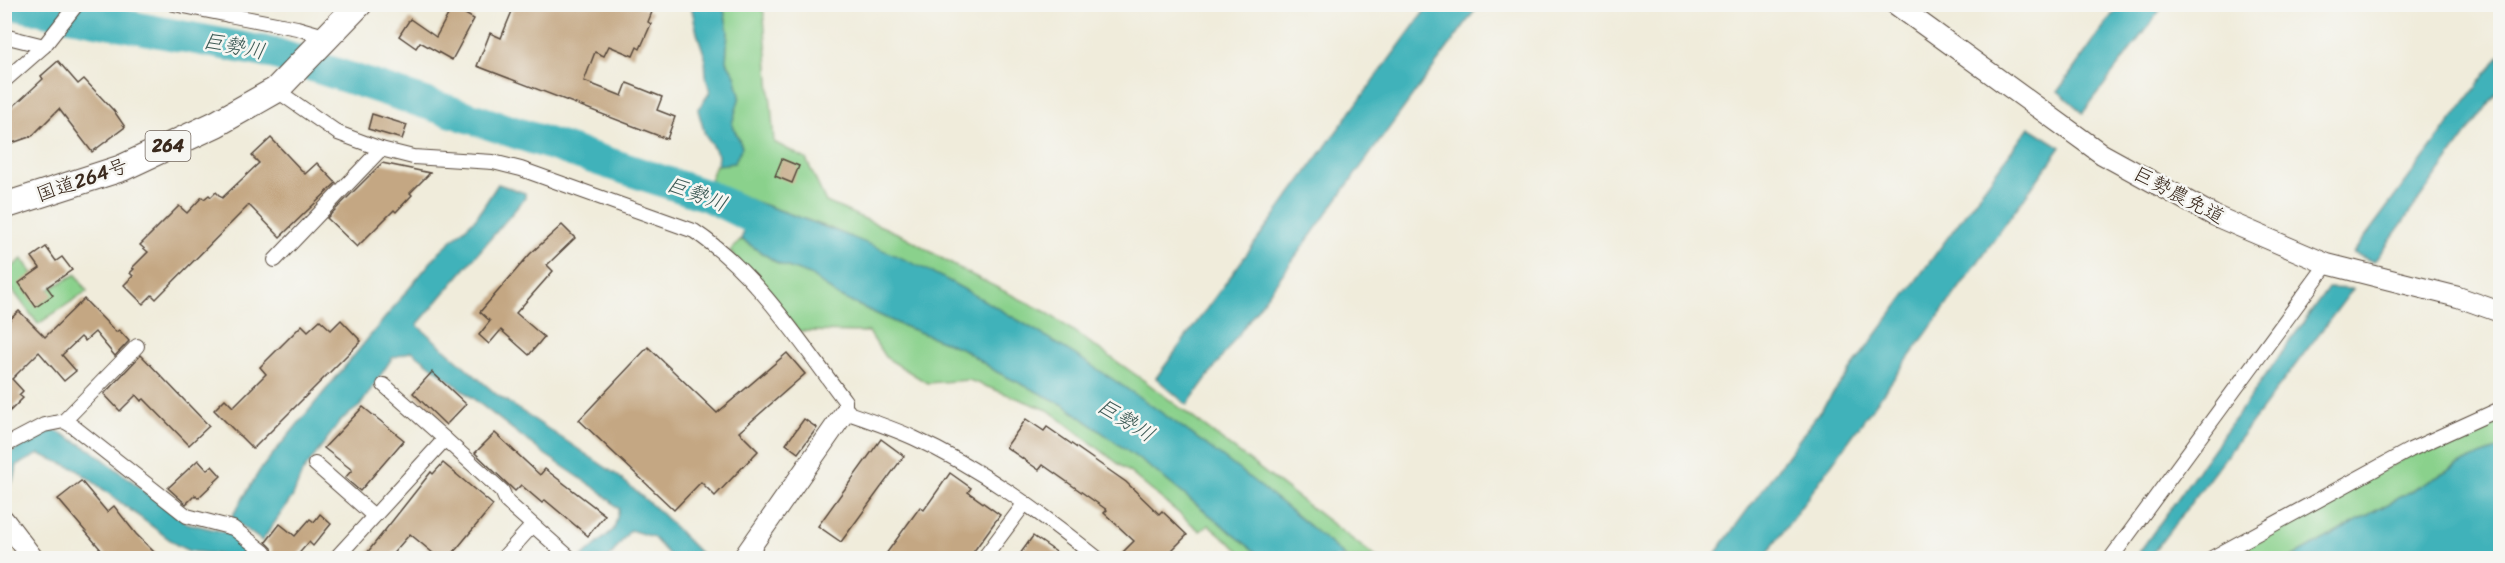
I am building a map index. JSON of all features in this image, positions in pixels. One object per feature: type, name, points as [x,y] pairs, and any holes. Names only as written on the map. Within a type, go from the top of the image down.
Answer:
[{"type":"highway","name":"国道264号","points":[[4,206],[122,168],[216,124],[280,87],[359,4]]},
{"type":"street","points":[[4,81],[44,46],[77,4]]},
{"type":"street","points":[[174,4],[232,10],[297,28],[324,42]]},
{"type":"street","name":"巨勢農免道","points":[[1895,4],[2102,154],[2213,215],[2327,264],[2458,297],[2500,312]]},
{"type":"street","points":[[4,36],[44,46]]},
{"type":"street","points":[[280,87],[338,133],[381,149],[413,157],[493,162],[512,167],[694,231],[717,246],[760,291],[845,401],[845,412],[743,558]]},
{"type":"street","points":[[275,260],[381,149]]},
{"type":"street","points":[[2111,558],[2327,264]]},
{"type":"street","points":[[4,446],[44,425],[64,421],[137,346]]},
{"type":"street","points":[[384,385],[502,491],[507,502],[570,558]]},
{"type":"street","points":[[2212,558],[2410,450],[2500,409]]},
{"type":"street","points":[[845,412],[913,438],[950,457],[1025,503],[1097,558]]},
{"type":"street","points":[[64,421],[187,516],[233,528],[264,552]]},
{"type":"street","points":[[336,558],[445,439]]},
{"type":"street","points":[[315,464],[374,516]]},
{"type":"street","points":[[984,558],[1025,503]]},
{"type":"street","points":[[4,520],[33,558]]},
{"type":"street","points":[[503,558],[532,526]]},
{"type":"green space","points":[[723,5],[763,5],[774,142],[806,159],[826,202],[906,237],[958,268],[1046,312],[1146,382],[1377,558],[1347,558],[1326,540],[1034,330],[947,281],[830,228],[756,202],[710,181],[715,165],[734,163],[742,147],[732,123],[740,96],[735,75],[726,61],[728,31]]},
{"type":"green space","points":[[741,239],[779,264],[810,274],[838,296],[901,325],[963,349],[997,372],[1064,405],[1155,471],[1263,558],[1248,558],[1209,525],[1200,531],[1133,475],[1048,410],[969,380],[927,383],[885,357],[869,332],[799,331],[730,251]]},
{"type":"green space","points":[[22,259],[46,291],[76,274],[87,291],[38,324],[5,280],[5,273]]},
{"type":"green space","points":[[2500,415],[2500,449],[2466,461],[2290,558],[2227,558],[2410,455]]},
{"type":"water","points":[[691,5],[723,5],[728,31],[726,61],[735,75],[740,96],[732,124],[742,147],[734,163],[717,165],[718,155],[705,135],[698,110],[710,92],[706,77],[705,57]]},
{"type":"water","points":[[1429,5],[1479,5],[1187,405],[1156,378]]},
{"type":"water","points":[[2119,5],[2164,5],[2083,113],[2058,91]]},
{"type":"water","points":[[2500,55],[2500,88],[2374,262],[2353,253]]},
{"type":"water","points":[[2029,127],[2061,147],[1764,558],[1712,558]]},
{"type":"water","points":[[498,184],[525,193],[525,198],[417,325],[496,394],[617,475],[662,514],[705,558],[672,558],[653,537],[630,530],[609,558],[581,558],[614,529],[619,509],[601,492],[543,453],[412,351],[392,358],[360,406],[341,420],[302,473],[293,496],[262,541],[231,518],[260,470],[439,252],[476,218]]},
{"type":"water","points":[[756,202],[854,238],[926,269],[1054,342],[1205,444],[1347,558],[1263,558],[1155,471],[1064,405],[997,372],[963,349],[901,325],[838,296],[810,275],[779,264],[741,239]]},
{"type":"water","points":[[2328,288],[2353,289],[2149,558],[2135,558]]},
{"type":"water","points":[[55,430],[91,450],[187,523],[232,534],[254,549],[262,558],[235,558],[189,551],[177,545],[76,469],[39,454],[17,465],[11,484],[5,476],[4,457],[42,433]]},
{"type":"water","points":[[2500,449],[2500,558],[2290,558],[2466,461]]},
{"type":"building","points":[[454,4],[467,9],[465,14],[474,19],[452,60],[420,42],[416,48],[399,36],[410,19],[436,37]]},
{"type":"building","points":[[515,4],[634,4],[652,12],[648,22],[651,24],[640,49],[637,47],[633,56],[609,46],[604,56],[595,52],[584,81],[622,96],[627,83],[662,97],[657,110],[675,117],[667,139],[477,66],[490,33],[501,38]]},
{"type":"building","points":[[58,61],[78,84],[84,79],[114,111],[125,127],[92,152],[59,109],[32,136],[4,146],[4,115],[43,79],[41,76]]},
{"type":"building","points":[[372,114],[407,125],[402,139],[368,129]]},
{"type":"building","points":[[271,138],[305,174],[317,163],[336,183],[280,237],[249,205],[156,299],[152,295],[143,304],[124,285],[133,276],[130,273],[134,269],[132,268],[148,252],[140,245],[179,206],[187,213],[202,197],[204,199],[209,195],[211,197],[216,192],[222,198],[259,163],[252,156]]},
{"type":"building","points":[[782,159],[799,166],[792,183],[775,176]]},
{"type":"building","points":[[382,163],[430,173],[410,193],[412,195],[396,212],[394,210],[357,247],[327,218]]},
{"type":"building","points":[[562,225],[575,238],[547,265],[553,271],[516,313],[544,337],[529,355],[501,330],[489,344],[479,335],[490,321],[480,312],[530,254]]},
{"type":"building","points":[[46,247],[56,261],[62,257],[72,270],[47,287],[53,295],[36,307],[19,283],[40,268],[32,257]]},
{"type":"building","points":[[84,299],[116,332],[119,330],[129,341],[115,356],[95,332],[85,341],[81,337],[62,355],[76,371],[64,381],[39,352],[12,379],[23,391],[19,395],[23,398],[4,417],[4,325],[19,311],[45,337]]},
{"type":"building","points":[[320,320],[331,330],[341,320],[361,341],[253,449],[214,410],[225,399],[233,407],[266,374],[260,367],[302,325],[308,331]]},
{"type":"building","points":[[648,347],[717,413],[787,353],[805,374],[739,432],[758,451],[715,496],[701,482],[674,510],[579,420]]},
{"type":"building","points":[[141,355],[209,426],[189,445],[144,399],[141,401],[136,395],[120,411],[104,394]]},
{"type":"building","points":[[432,372],[466,404],[446,425],[413,393]]},
{"type":"building","points":[[363,407],[404,440],[360,491],[345,478],[352,470],[324,448]]},
{"type":"building","points":[[804,419],[817,428],[798,453],[786,444]]},
{"type":"building","points":[[1026,419],[1044,431],[1047,427],[1126,482],[1159,514],[1162,511],[1187,535],[1164,558],[1117,558],[1134,541],[1104,513],[1107,510],[1043,465],[1039,470],[1006,447]]},
{"type":"building","points":[[495,433],[540,475],[545,469],[605,515],[588,536],[545,500],[542,503],[521,485],[515,491],[475,453]]},
{"type":"building","points":[[881,439],[904,456],[841,542],[818,526]]},
{"type":"building","points":[[198,460],[207,470],[212,466],[221,476],[198,498],[195,495],[186,504],[168,488]]},
{"type":"building","points":[[443,463],[493,505],[449,558],[439,558],[410,534],[389,558],[363,558],[431,472],[433,474]]},
{"type":"building","points":[[950,473],[971,488],[968,492],[1000,515],[969,558],[883,558],[920,507],[924,510]]},
{"type":"building","points":[[81,481],[107,512],[114,506],[136,534],[160,558],[108,558],[58,499]]},
{"type":"building","points":[[320,514],[331,524],[313,546],[309,542],[295,558],[278,558],[273,554],[272,548],[266,542],[280,524],[295,536],[310,519],[314,522]]},
{"type":"building","points":[[1033,536],[1065,558],[1017,558]]},
{"type":"waterway","name":"巨勢川","points":[[12,4],[276,54],[708,196],[788,235]]}]
